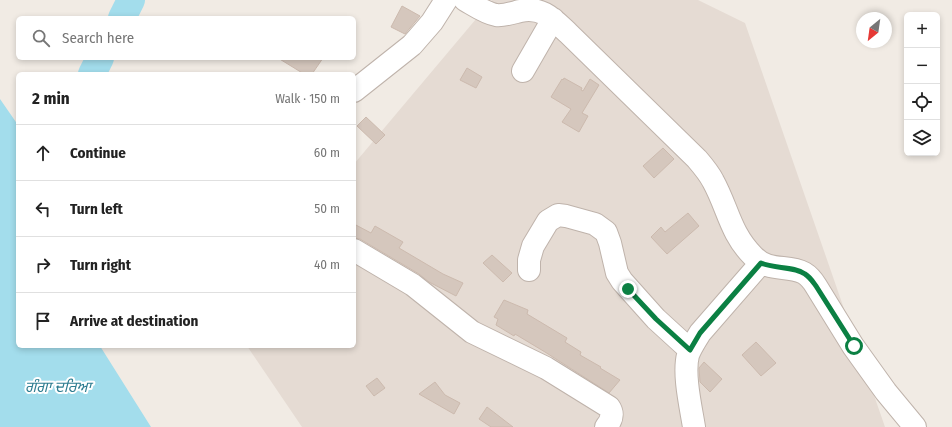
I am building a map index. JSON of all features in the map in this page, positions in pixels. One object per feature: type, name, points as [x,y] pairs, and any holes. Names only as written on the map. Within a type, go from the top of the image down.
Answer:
[{"type":"street","points":[[356,89],[412,45],[432,22],[446,0]]},
{"type":"street","points":[[465,0],[495,15],[504,15],[534,9],[553,19],[698,159],[714,182],[732,228],[744,246],[754,257],[761,263],[769,266],[799,271],[810,278],[886,392],[915,427]]},
{"type":"street","points":[[523,71],[553,19]]},
{"type":"street","points":[[529,270],[529,260],[533,246],[548,221],[558,215],[595,224],[606,232],[617,273],[622,281],[656,319],[690,350]]},
{"type":"street","points":[[356,251],[413,285],[472,332],[546,368],[609,407],[612,414],[606,427]]},
{"type":"street","points":[[694,427],[688,395],[687,369],[690,350],[700,333],[761,263]]},
{"type":"shaded area","points":[[492,0],[698,0],[745,23],[885,427],[302,427],[248,348],[356,348],[356,162]]},
{"type":"water","name":"ਗੰਗਾ ਦਰਿਆ","points":[[0,99],[16,122],[16,348],[101,348],[151,427],[0,427]]},
{"type":"building","points":[[402,6],[420,16],[405,34],[391,27]]},
{"type":"building","points":[[281,60],[322,60],[313,72],[301,72]]},
{"type":"building","points":[[467,68],[482,77],[476,88],[460,80]]},
{"type":"building","points":[[564,78],[582,88],[581,90],[583,91],[590,79],[599,85],[582,113],[588,116],[579,132],[562,122],[571,109],[551,97]]},
{"type":"building","points":[[366,117],[385,135],[376,144],[357,126]]},
{"type":"building","points":[[663,148],[674,159],[654,178],[643,166]]},
{"type":"building","points":[[688,213],[699,226],[667,254],[651,237],[661,227],[665,232]]},
{"type":"building","points":[[356,225],[371,233],[375,226],[403,242],[399,248],[443,274],[463,283],[456,296],[429,282],[419,274],[360,239],[356,238]]},
{"type":"building","points":[[492,255],[512,273],[503,282],[483,263]]},
{"type":"building","points":[[504,300],[528,310],[527,314],[567,338],[565,342],[581,352],[580,355],[620,380],[609,393],[545,352],[515,334],[514,336],[496,325],[498,319],[494,317]]},
{"type":"building","points":[[756,342],[776,363],[761,376],[742,355]]},
{"type":"building","points":[[704,362],[722,379],[710,392],[700,382],[699,368]]},
{"type":"building","points":[[377,378],[385,388],[374,396],[366,386]]},
{"type":"building","points":[[435,382],[445,395],[460,403],[454,414],[419,394]]},
{"type":"building","points":[[487,407],[513,427],[491,427],[479,419]]},
{"type":"waterway","points":[[123,16],[131,0]]},
{"type":"waterway","points":[[93,72],[99,60]]},
{"type":"route","points":[[628,289],[656,319],[690,350],[700,333],[761,263],[769,266],[799,271],[810,278],[816,286],[854,346]]}]
